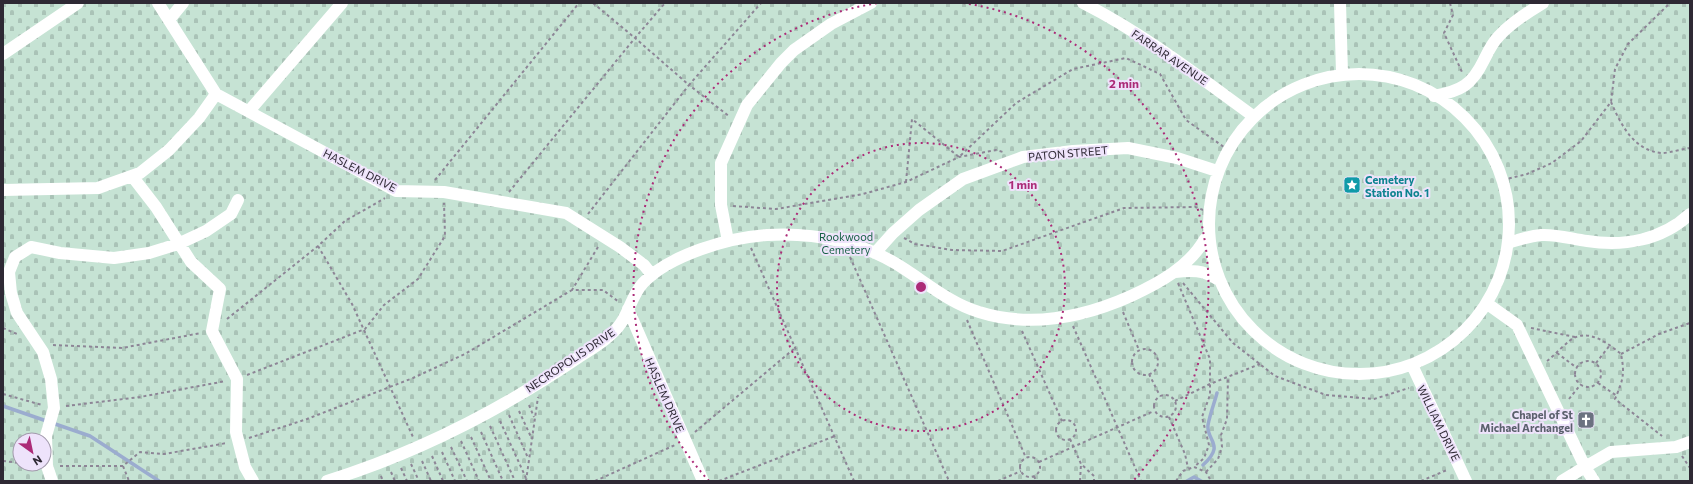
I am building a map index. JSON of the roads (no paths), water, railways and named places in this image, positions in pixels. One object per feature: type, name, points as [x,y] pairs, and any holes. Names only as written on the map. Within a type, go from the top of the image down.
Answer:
[{"type":"street","points":[[3,54],[78,3]]},
{"type":"street","name":"HASLEM DRIVE","points":[[158,3],[216,94],[396,191],[444,192],[566,213],[635,258],[652,275]]},
{"type":"street","points":[[169,20],[183,3]]},
{"type":"street","points":[[249,112],[342,3]]},
{"type":"street","points":[[728,241],[721,205],[721,163],[747,104],[787,56],[831,24],[871,3]]},
{"type":"street","name":"FARRAR AVENUE","points":[[1083,3],[1109,16],[1148,41],[1253,116]]},
{"type":"street","points":[[1340,3],[1342,74]]},
{"type":"street","points":[[1434,96],[1454,91],[1468,84],[1498,37],[1523,16],[1544,3]]},
{"type":"street","points":[[1342,74],[1375,76],[1391,80],[1434,96],[1460,115],[1480,137],[1495,160],[1503,180],[1510,210],[1511,242],[1501,279],[1489,305],[1472,327],[1453,345],[1437,355],[1412,365],[1389,369],[1346,369],[1320,366],[1294,356],[1270,343],[1249,325],[1229,301],[1217,279],[1209,258],[1205,239],[1206,211],[1217,171],[1228,150],[1253,116],[1266,103],[1294,85],[1308,79],[1342,74]]},
{"type":"street","points":[[3,190],[98,188],[140,173],[169,150],[199,118],[216,94]]},
{"type":"street","name":"PATON STREET","points":[[875,253],[893,233],[919,210],[963,179],[1023,157],[1073,151],[1128,148],[1177,158],[1217,171]]},
{"type":"street","points":[[132,176],[156,207],[178,244],[191,262],[220,289],[212,331],[237,379],[236,432],[245,467],[253,481]]},
{"type":"street","points":[[52,481],[48,466],[46,436],[53,410],[50,379],[43,352],[17,313],[10,293],[9,272],[15,257],[31,247],[60,254],[114,258],[149,253],[178,244],[206,230],[231,214],[238,200]]},
{"type":"street","points":[[1511,242],[1542,235],[1591,242],[1631,242],[1648,239],[1666,232],[1690,214]]},
{"type":"street","name":"NECROPOLIS DRIVE","points":[[327,481],[417,448],[465,425],[535,385],[612,333],[622,321],[636,292],[652,275],[691,254],[728,241],[746,237],[789,235],[809,236],[844,242],[891,260],[943,295],[978,312],[1017,319],[1034,320],[1068,316],[1118,302],[1174,273],[1196,254],[1205,239]]},
{"type":"street","name":"NECROPOLIS DRIVE","points":[[1174,273],[1196,270],[1204,272],[1217,279]]},
{"type":"street","points":[[1489,305],[1517,325],[1584,467],[1594,481]]},
{"type":"street","name":"HASLEM DRIVE","points":[[628,309],[703,481]]},
{"type":"street","name":"WILLIAM DRIVE","points":[[1412,365],[1460,465],[1466,481]]},
{"type":"street","points":[[1562,481],[1611,452],[1676,446],[1690,442]]},
{"type":"waterway","points":[[1203,465],[1210,458],[1214,447],[1208,430],[1208,425],[1217,393]]},
{"type":"waterway","points":[[3,406],[90,436],[159,481]]},
{"type":"waterway","points":[[1187,481],[1194,477],[1201,481]]},
{"type":"place","name":"Cemetery Station No. 1","points":[[1352,185]]},
{"type":"place","name":"Chapel of St Michael Archangel","points":[[1586,420]]},
{"type":"park label","name":"Rookwood Cemetery","points":[[846,242]]}]
